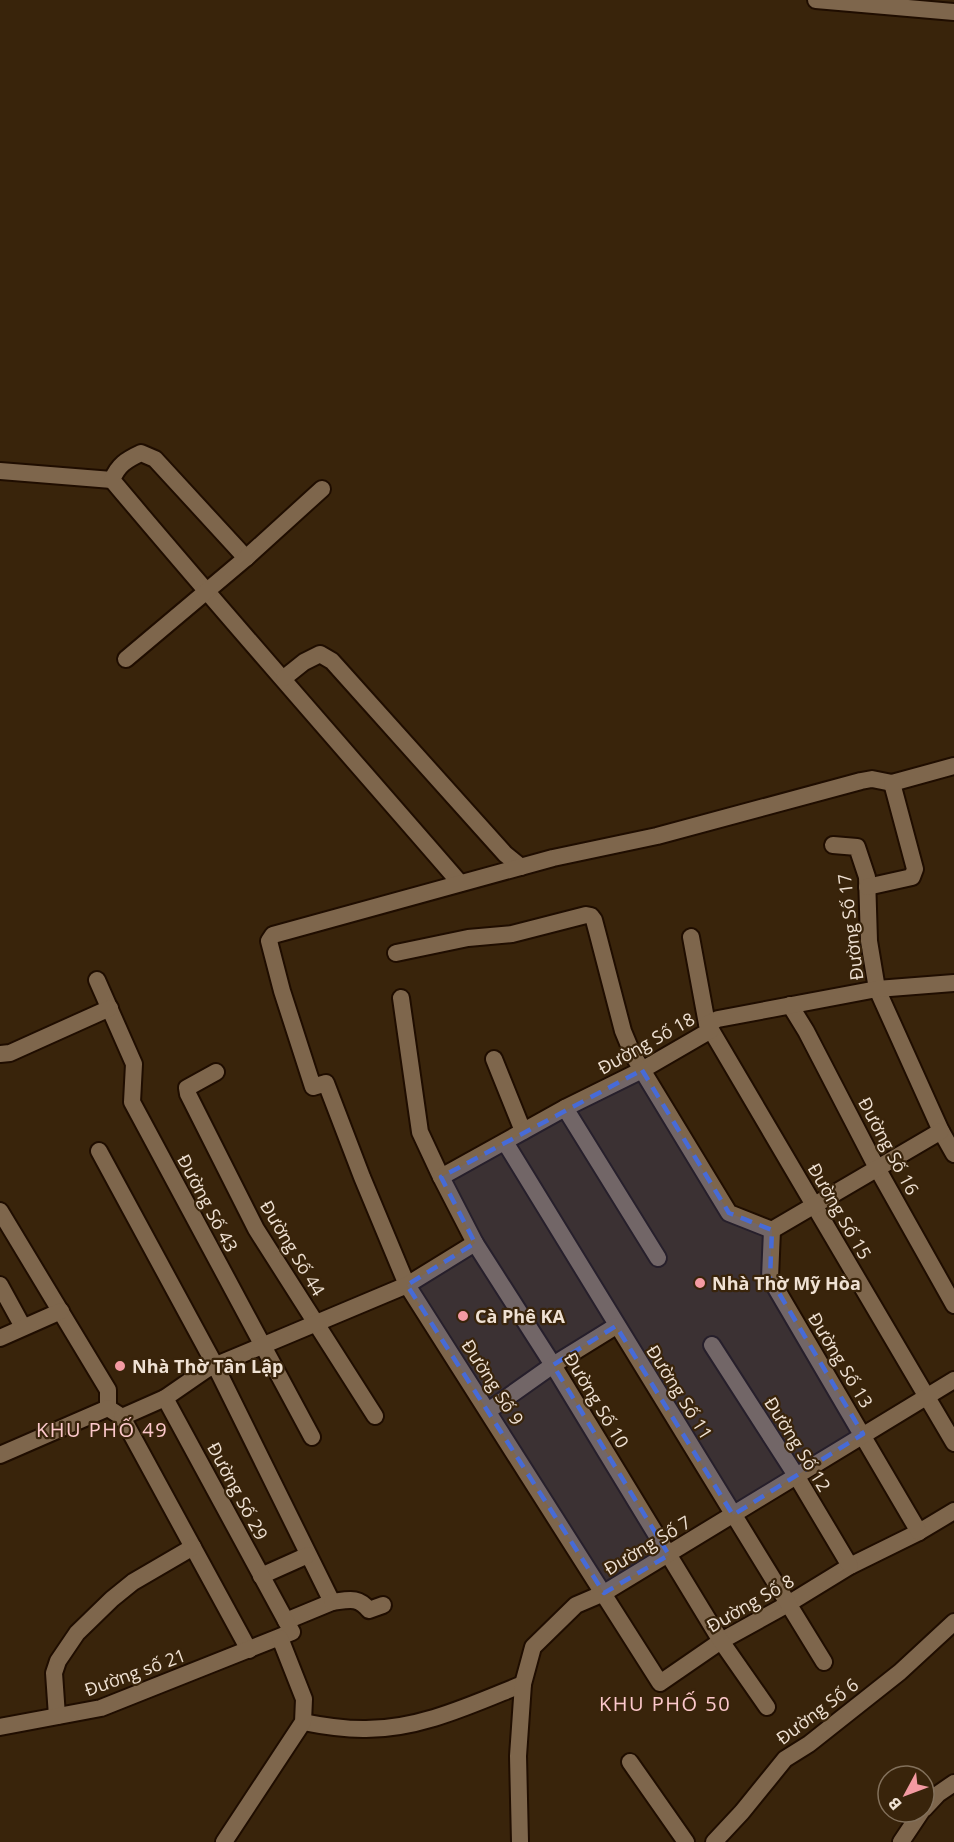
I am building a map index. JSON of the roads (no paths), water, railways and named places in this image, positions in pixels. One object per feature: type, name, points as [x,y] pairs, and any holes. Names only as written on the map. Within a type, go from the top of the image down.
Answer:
[{"type":"street","points":[[816,0],[908,4],[954,12]]},
{"type":"street","points":[[112,480],[124,461],[141,453],[155,459],[246,558]]},
{"type":"street","points":[[0,471],[112,480],[206,592],[284,678],[460,883],[657,836],[861,781],[872,779],[892,783],[954,766]]},
{"type":"street","points":[[126,659],[246,558],[322,489]]},
{"type":"street","points":[[284,678],[304,662],[320,654],[332,661],[505,854],[521,867]]},
{"type":"street","points":[[867,887],[912,877],[915,869],[892,783]]},
{"type":"street","name":"Đường Số 17","points":[[833,845],[857,847],[867,877],[869,941],[877,989],[941,1131],[954,1154]]},
{"type":"street","name":"Đường Số 9","points":[[460,883],[273,935],[269,941],[279,982],[313,1087],[326,1083],[407,1285],[604,1593]]},
{"type":"street","points":[[396,953],[468,938],[512,934],[586,915],[591,916],[628,1045],[642,1070],[729,1213],[772,1230],[941,1131]]},
{"type":"street","points":[[691,937],[709,1027]]},
{"type":"street","name":"Đường Số 43","points":[[97,980],[134,1064],[132,1102],[312,1437]]},
{"type":"street","name":"Đường Số 18","points":[[441,1178],[523,1131],[642,1070],[718,1019],[877,989],[954,983]]},
{"type":"street","name":"Đường Số 10","points":[[400,998],[420,1132],[441,1178],[475,1243],[553,1365],[721,1641],[767,1707]]},
{"type":"street","name":"Đường Số 16","points":[[790,1005],[806,1031],[877,1168],[954,1305]]},
{"type":"street","points":[[0,1054],[10,1053],[110,1008]]},
{"type":"street","name":"Đường Số 15","points":[[709,1027],[954,1443]]},
{"type":"street","points":[[495,1059],[523,1131]]},
{"type":"street","name":"Đường Số 44","points":[[216,1072],[187,1088],[188,1094],[256,1228],[375,1416]]},
{"type":"street","points":[[566,1108],[658,1258]]},
{"type":"street","name":"Đường Số 11","points":[[505,1142],[824,1662]]},
{"type":"street","points":[[99,1151],[216,1365],[332,1602]]},
{"type":"street","points":[[0,1211],[108,1390],[115,1413],[193,1547],[249,1650]]},
{"type":"street","name":"Đường Số 13","points":[[772,1230],[770,1278],[919,1532]]},
{"type":"street","points":[[0,1455],[115,1413],[165,1398],[207,1369],[407,1285],[475,1243]]},
{"type":"street","points":[[0,1285],[24,1327]]},
{"type":"street","points":[[0,1338],[61,1311]]},
{"type":"street","points":[[489,1411],[553,1365],[616,1326]]},
{"type":"street","name":"Đường Số 12","points":[[712,1345],[797,1477],[850,1566]]},
{"type":"street","name":"Đường Số 7","points":[[520,1842],[518,1756],[523,1684],[533,1647],[576,1605],[604,1593],[669,1555],[954,1380]]},
{"type":"street","name":"Đường Số 29","points":[[165,1398],[286,1621]]},
{"type":"street","name":"Đường Số 8","points":[[604,1593],[660,1683],[721,1641],[850,1566],[919,1532],[954,1510]]},
{"type":"street","points":[[57,1716],[54,1673],[58,1661],[77,1633],[133,1582],[193,1547]]},
{"type":"street","points":[[261,1576],[305,1550]]},
{"type":"street","points":[[232,1839],[303,1722],[304,1700],[280,1638],[292,1632],[286,1621],[332,1602],[358,1600],[369,1611],[383,1605]]},
{"type":"street","name":"Đường Số 6","points":[[714,1842],[785,1759],[809,1744],[891,1679],[954,1622]]},
{"type":"street","name":"Đường số 21","points":[[0,1726],[100,1708],[280,1638]]},
{"type":"street","points":[[303,1722],[366,1729],[408,1724],[467,1707],[523,1684]]},
{"type":"street","points":[[630,1762],[686,1842]]},
{"type":"street","points":[[936,1796],[954,1783]]},
{"type":"street","points":[[901,1842],[913,1824]]},
{"type":"place","name":"Nhà Thờ Mỹ Hòa","points":[[700,1283]]},
{"type":"place","name":"Cà Phê KA","points":[[463,1316]]},
{"type":"place","name":"Nhà Thờ Tân Lập","points":[[120,1366]]},
{"type":"district","name":"KHU PHỐ 49","points":[[102,1429]]},
{"type":"district","name":"KHU PHỐ 50","points":[[665,1703]]}]
